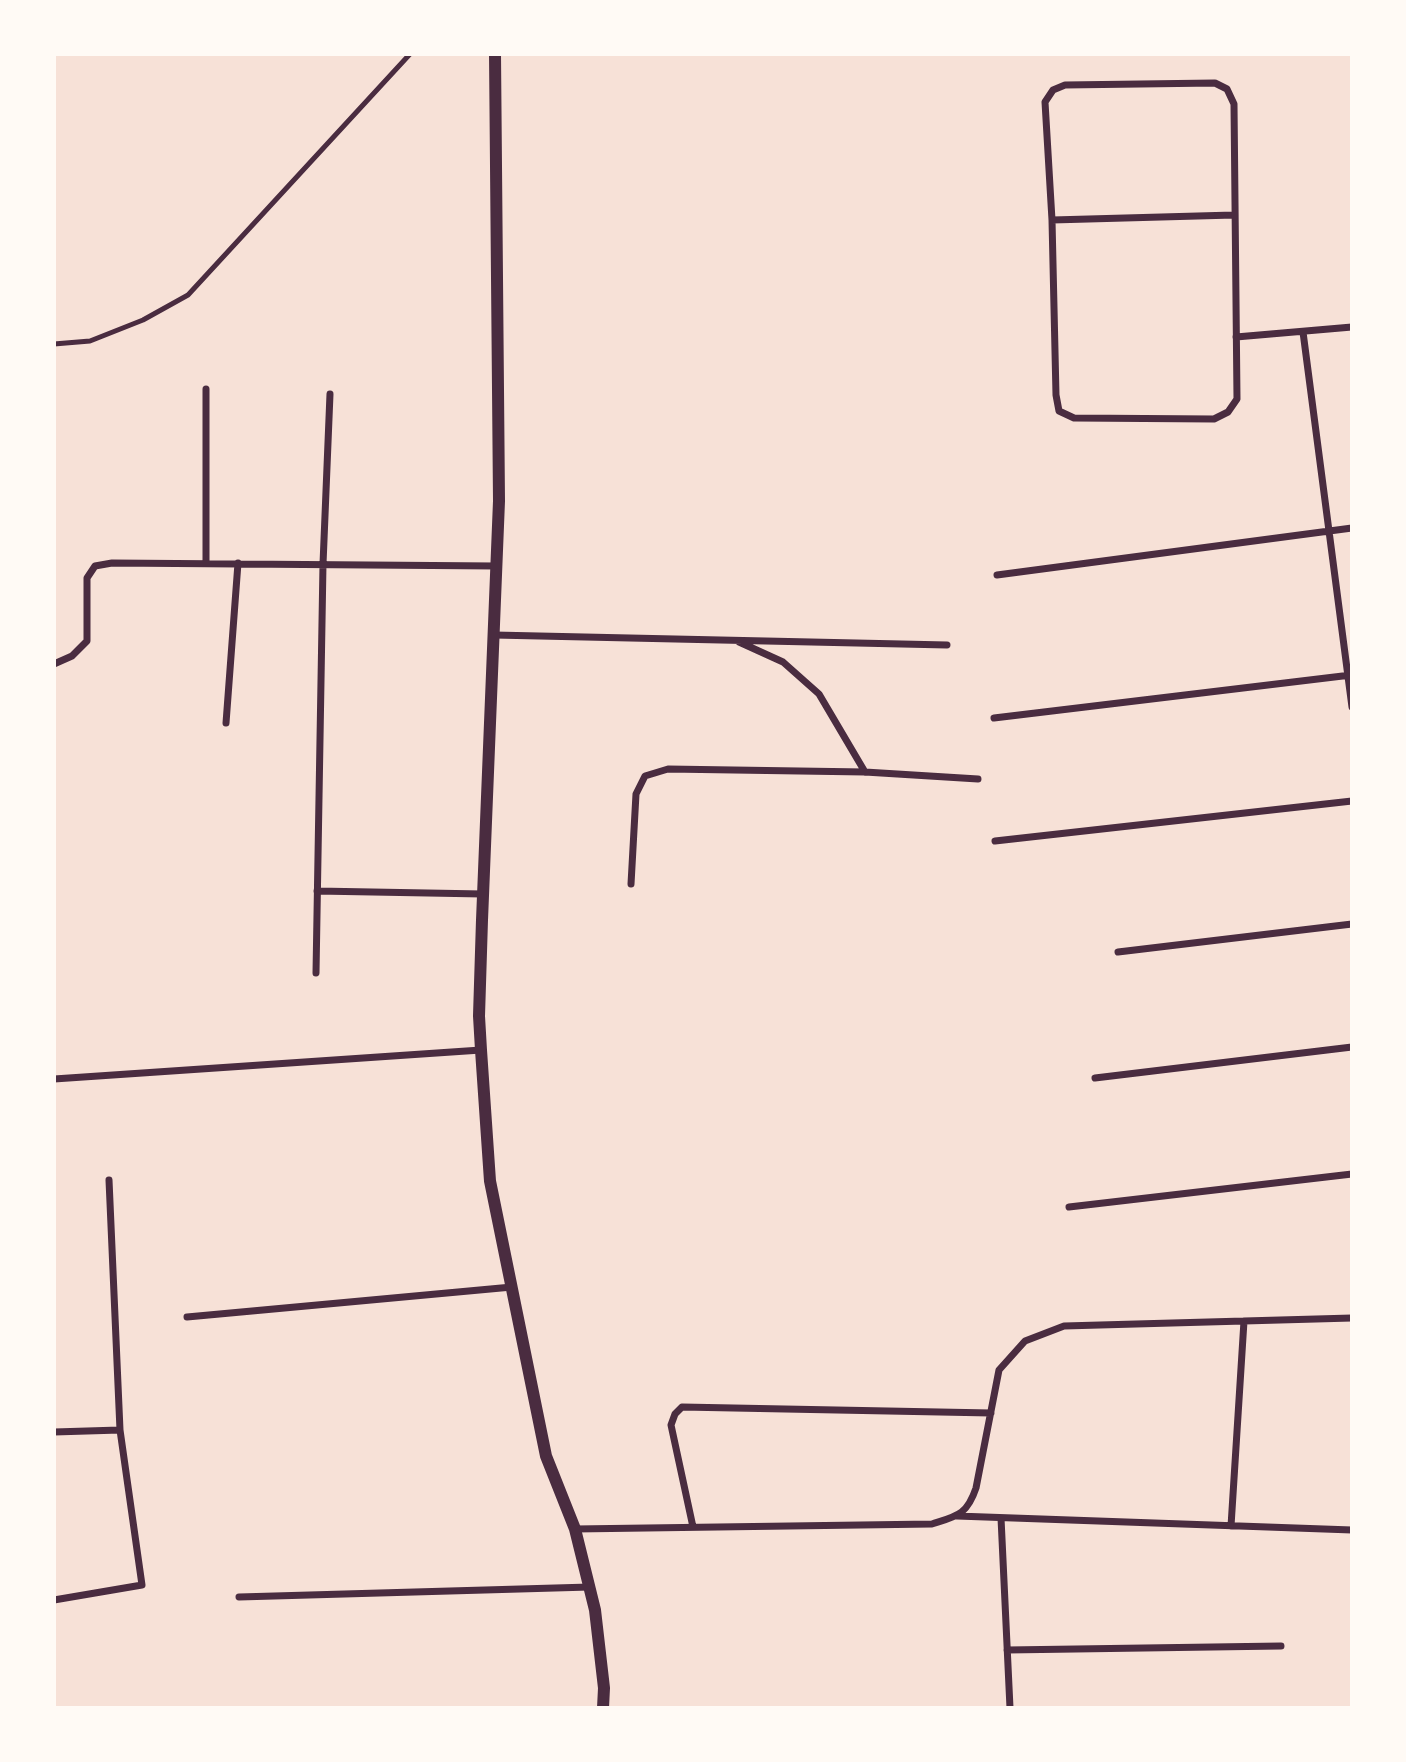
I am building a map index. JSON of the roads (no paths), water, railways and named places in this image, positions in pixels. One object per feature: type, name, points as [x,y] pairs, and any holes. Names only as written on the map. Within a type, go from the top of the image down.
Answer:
[{"type":"street","points":[[495,54],[499,501],[479,1016],[481,1051],[490,1181],[546,1456],[575,1529],[595,1610],[603,1708]]},
{"type":"street","points":[[1215,83],[1227,89],[1234,104],[1234,215],[1237,399],[1228,412],[1214,419],[1074,418],[1059,411],[1056,395],[1052,220],[1045,102],[1053,90],[1065,85],[1215,83]]},
{"type":"street","points":[[1052,220],[1234,215]]},
{"type":"street","points":[[1236,337],[1352,327]]},
{"type":"street","points":[[1303,331],[1350,675],[1352,707]]},
{"type":"street","points":[[206,389],[206,563]]},
{"type":"street","points":[[316,973],[323,564],[330,394]]},
{"type":"street","points":[[996,575],[1352,528]]},
{"type":"street","points":[[54,664],[72,656],[87,641],[87,578],[95,566],[112,563],[237,563],[496,566]]},
{"type":"street","points":[[226,723],[237,563]]},
{"type":"street","points":[[494,635],[947,645]]},
{"type":"street","points":[[735,640],[783,662],[819,694],[865,772]]},
{"type":"street","points":[[994,718],[1350,675]]},
{"type":"street","points":[[631,884],[636,794],[645,776],[668,769],[865,772],[978,779]]},
{"type":"street","points":[[995,841],[1352,801]]},
{"type":"street","points":[[317,891],[483,894]]},
{"type":"street","points":[[1118,953],[1352,924]]},
{"type":"street","points":[[1095,1078],[1352,1047]]},
{"type":"street","points":[[54,1079],[481,1051]]},
{"type":"street","points":[[1069,1207],[1352,1174]]},
{"type":"street","points":[[54,1600],[142,1585],[120,1430],[110,1180]]},
{"type":"street","points":[[187,1317],[512,1287]]},
{"type":"street","points":[[957,1516],[971,1505],[976,1488],[999,1370],[1025,1341],[1064,1326],[1352,1318]]},
{"type":"street","points":[[1231,1526],[1244,1321]]},
{"type":"street","points":[[693,1527],[671,1425],[675,1414],[682,1407],[990,1413]]},
{"type":"street","points":[[54,1432],[120,1430]]},
{"type":"street","points":[[575,1529],[932,1524],[957,1516],[1352,1530]]},
{"type":"street","points":[[1001,1518],[1010,1708]]},
{"type":"street","points":[[239,1597],[590,1587]]},
{"type":"street","points":[[1007,1650],[1281,1646]]},
{"type":"lane","points":[[54,344],[90,341],[143,320],[188,295],[410,54]]}]
